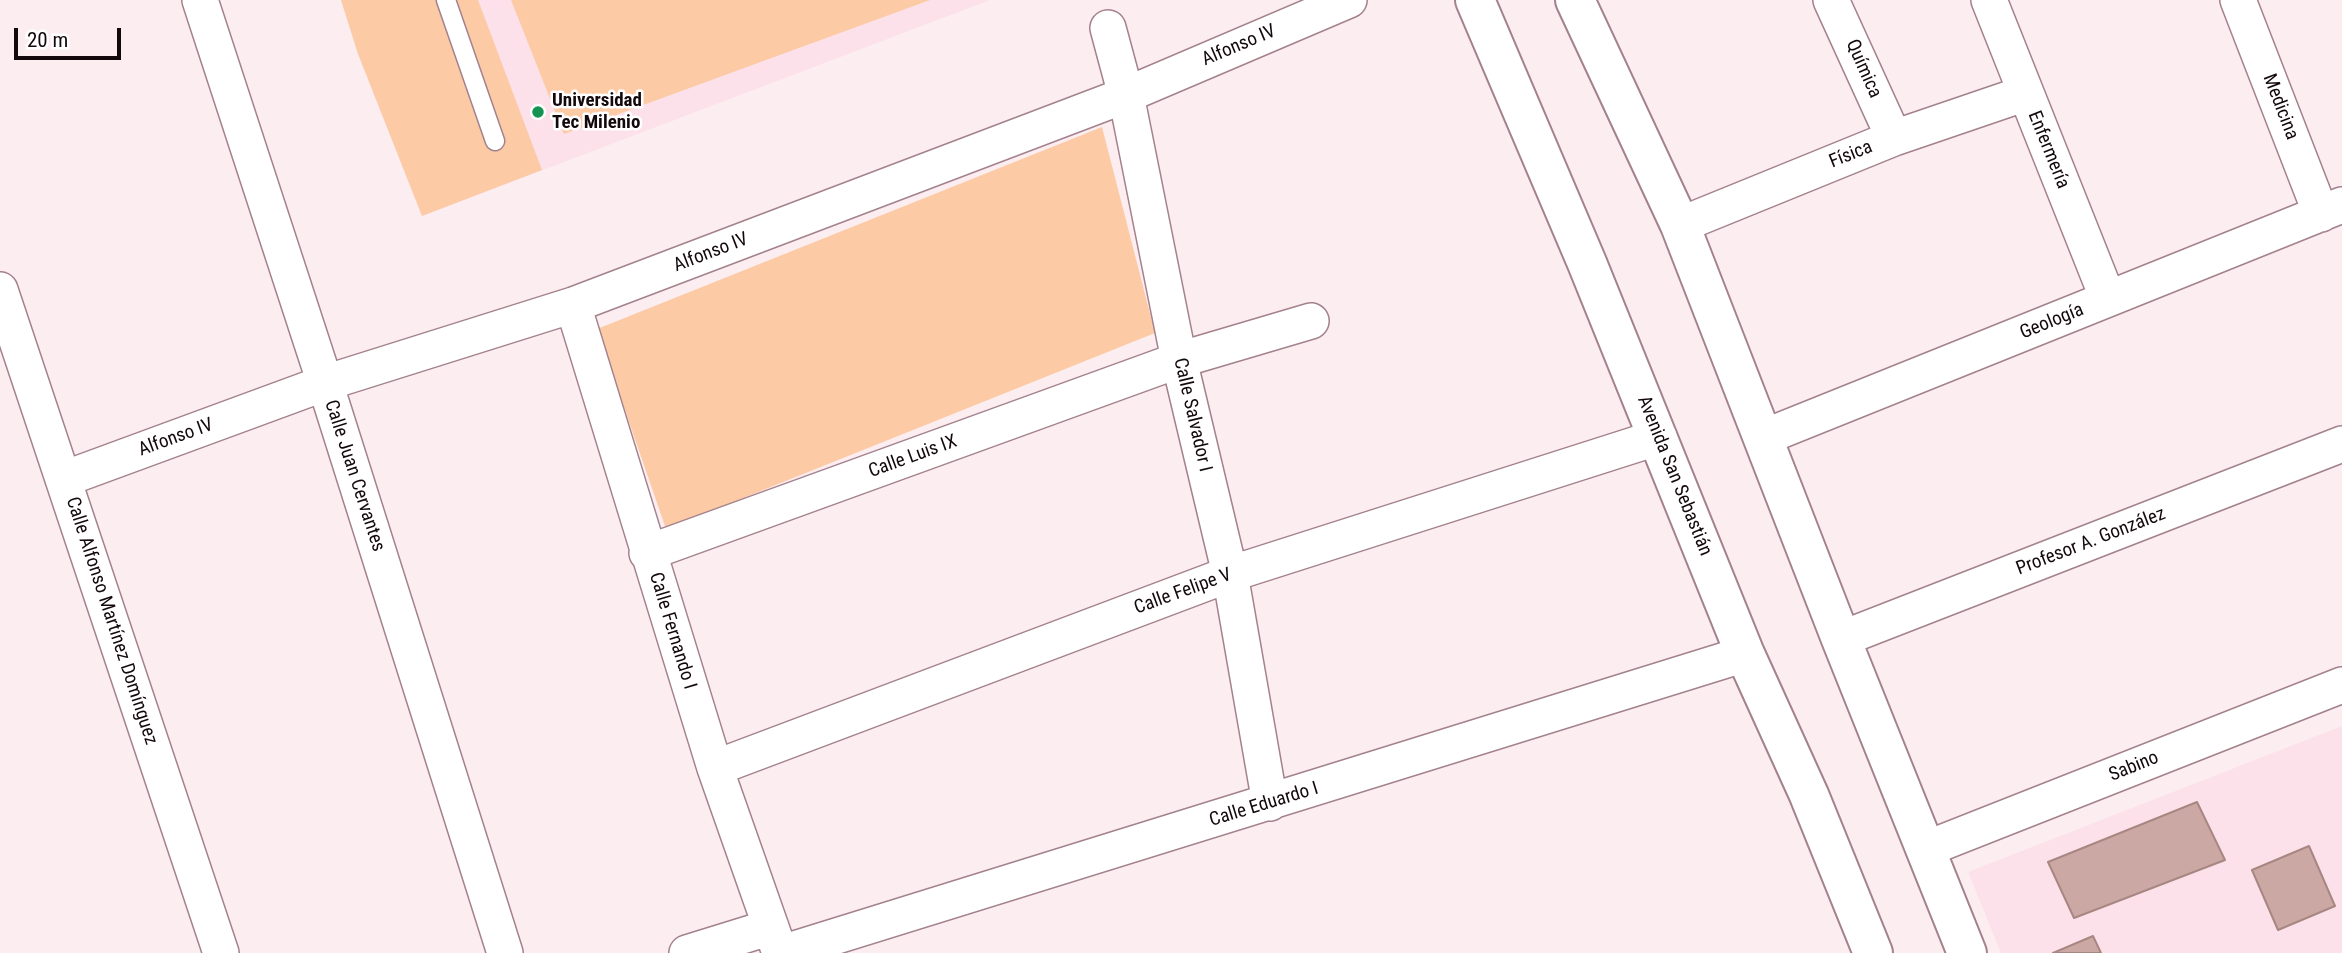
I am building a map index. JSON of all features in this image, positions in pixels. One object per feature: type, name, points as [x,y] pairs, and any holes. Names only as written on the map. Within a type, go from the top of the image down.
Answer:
[{"type":"main road","name":"Avenida San Sebastián","points":[[1475,0],[1659,437],[1745,654],[1809,795],[1873,953]]},
{"type":"main road","points":[[1574,0],[1680,225],[1967,953]]},
{"type":"street","name":"Calle Juan Cervantes","points":[[200,0],[325,383],[505,953]]},
{"type":"street","name":"Alfonso IV","points":[[64,479],[325,383],[573,306],[1126,95],[1349,0]]},
{"type":"street","name":"Química","points":[[1831,0],[1894,138]]},
{"type":"street","name":"Enfermería","points":[[1989,0],[2108,299]]},
{"type":"street","name":"Medicina","points":[[2238,0],[2332,210]]},
{"type":"street","name":"Calle Salvador I","points":[[1108,28],[1126,95],[1179,360],[1230,574],[1270,803]]},
{"type":"street","name":"Física","points":[[1680,225],[1894,138],[2026,93]]},
{"type":"street","name":"Geología","points":[[1762,438],[2332,210]]},
{"type":"street","name":"Calle Alfonso Martínez Domínguez","points":[[0,290],[221,953]]},
{"type":"street","name":"Calle Fernando I","points":[[573,306],[715,768],[778,944]]},
{"type":"street","name":"Calle Luis IX","points":[[647,553],[1179,360],[1311,321]]},
{"type":"street","name":"Calle Felipe V","points":[[715,768],[1230,574],[1659,437]]},
{"type":"street","name":"Profesor A. González","points":[[1841,639],[2342,444]]},
{"type":"street","name":"Calle Eduardo I","points":[[687,953],[778,944],[1270,803],[1745,654]]},
{"type":"street","name":"Sabino","points":[[1926,849],[2342,685]]},
{"type":"lane","points":[[446,0],[495,141]]},
{"type":"shaded area","name":"Universidad Tec Milenio","points":[[341,0],[990,0],[422,216],[358,54]]},
{"type":"shaded area","points":[[341,0],[478,0],[542,170],[422,216],[358,54]]},
{"type":"shaded area","points":[[511,0],[930,0],[564,134]]},
{"type":"shaded area","points":[[1102,127],[1155,333],[666,529],[597,329]]},
{"type":"shaded area","points":[[2342,726],[2342,953],[2001,953],[1968,872]]},
{"type":"building","points":[[2197,802],[2225,860],[2074,918],[2048,862]]},
{"type":"building","points":[[2309,846],[2335,906],[2278,930],[2252,870]]},
{"type":"building","points":[[2093,936],[2101,953],[2053,953]]},
{"type":"place","name":"Universidad Tec Milenio","points":[[538,112]]}]
